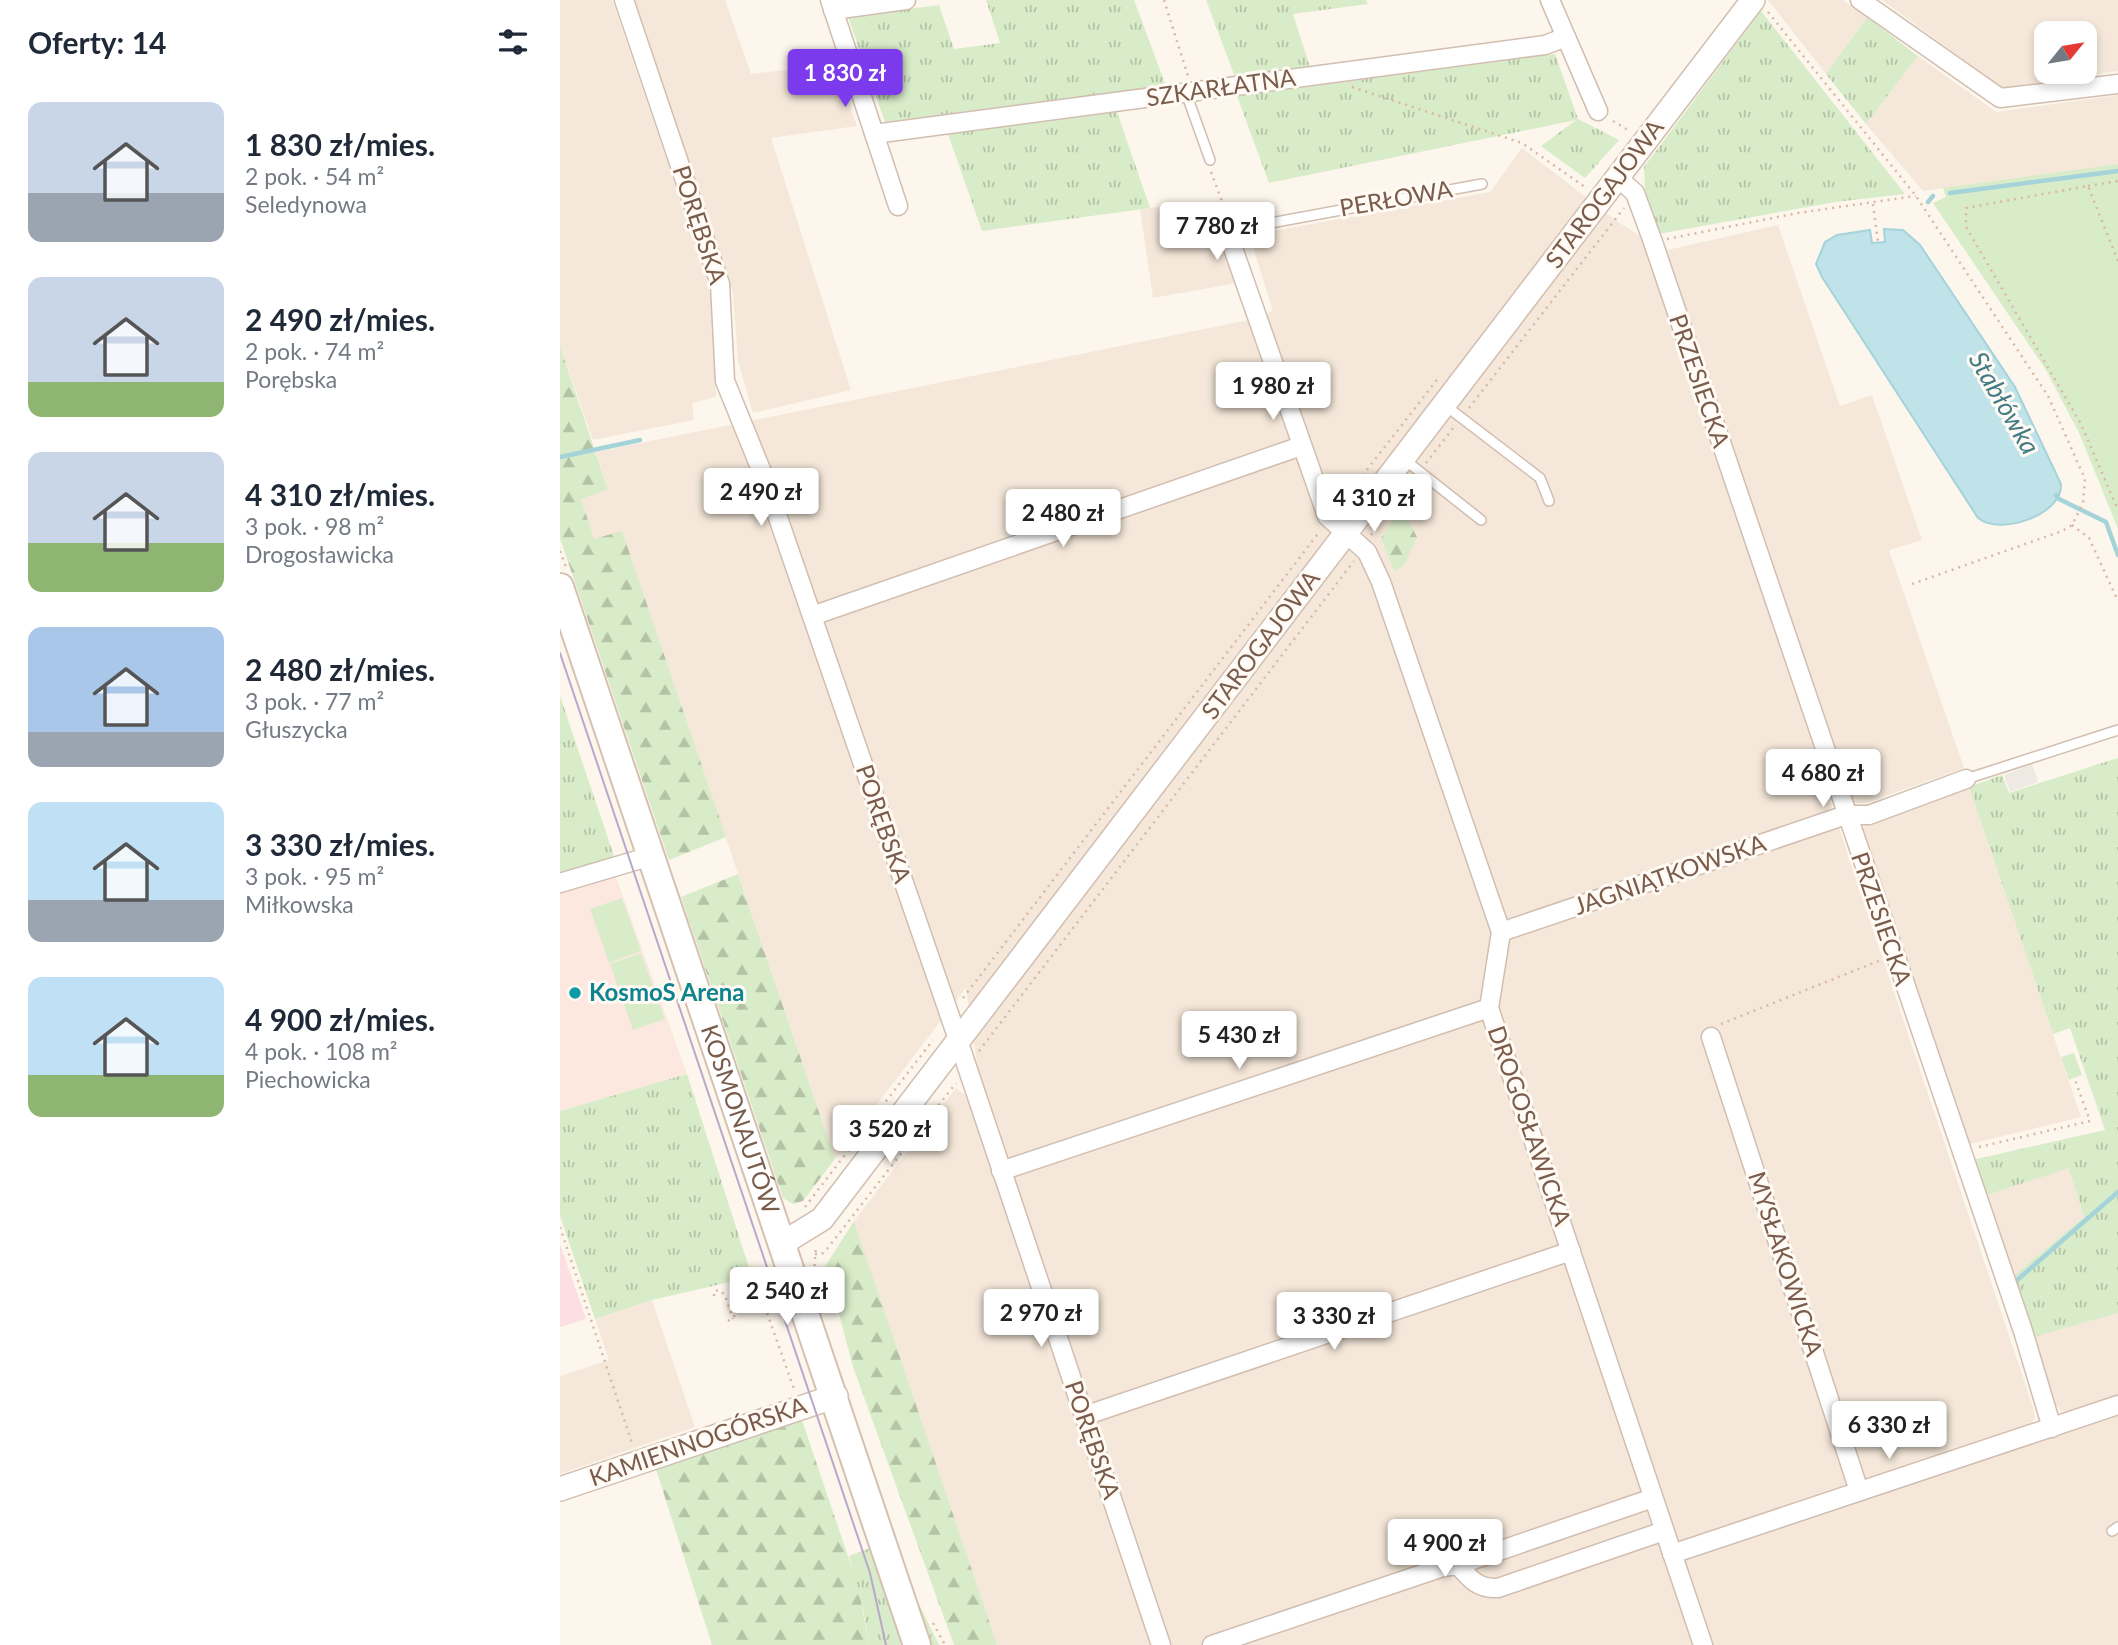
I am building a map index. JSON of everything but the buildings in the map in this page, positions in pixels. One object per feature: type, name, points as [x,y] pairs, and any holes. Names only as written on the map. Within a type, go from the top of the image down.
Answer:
[{"type":"main road","name":"KOSMONAUTÓW","points":[[560,587],[835,1396],[915,1645]]},
{"type":"street","name":"PORĘBSKA","points":[[624,0],[720,284],[725,381],[764,477],[812,616],[950,1035],[1001,1171],[1161,1645]]},
{"type":"street","points":[[898,206],[831,5],[906,0]]},
{"type":"street","points":[[1550,0],[1598,111]]},
{"type":"street","points":[[1860,0],[2000,98],[2118,85]]},
{"type":"street","name":"STAROGAJOWA","points":[[783,1243],[822,1219],[950,1035],[1347,534],[1644,143],[1758,2]]},
{"type":"street","name":"SZKARŁATNA","points":[[874,134],[1545,45],[1566,37]]},
{"type":"street","name":"PRZESIECKA","points":[[1618,178],[1635,193],[1653,242],[1962,1153],[2052,1428]]},
{"type":"street","name":"DROGOSŁAWICKA","points":[[1227,231],[1327,516],[1367,552],[1381,582],[1501,932],[1489,1007],[1703,1645]]},
{"type":"street","points":[[812,616],[1301,446]]},
{"type":"street","name":"JAGNIĄTKOWSKA","points":[[1501,932],[1846,815],[1869,815],[1966,779]]},
{"type":"street","points":[[560,883],[651,856]]},
{"type":"street","points":[[1001,1171],[1489,1007]]},
{"type":"street","name":"MYSŁAKOWICKA","points":[[1710,1037],[1859,1491]]},
{"type":"street","points":[[1084,1416],[1571,1251]]},
{"type":"street","name":"KAMIENNOGÓRSKA","points":[[560,1489],[835,1396]]},
{"type":"street","points":[[1672,1554],[2118,1405]]},
{"type":"street","points":[[1212,1645],[1653,1498]]},
{"type":"street","points":[[1458,1565],[1474,1583],[1485,1589],[1497,1588],[1664,1531]]},
{"type":"lane","points":[[1186,93],[1210,160]]},
{"type":"lane","name":"PERŁOWA","points":[[1227,231],[1482,184]]},
{"type":"lane","points":[[1444,405],[1540,478],[1549,501]]},
{"type":"lane","points":[[1404,458],[1480,520]]},
{"type":"lane","name":"JAGNIĄTKOWSKA","points":[[1966,779],[2118,730]]},
{"type":"path","points":[[1164,0],[1188,73],[1186,93]]},
{"type":"path","points":[[1758,2],[1916,196],[2048,396],[2085,479],[2083,503],[2072,524],[2062,531],[1912,584]]},
{"type":"path","points":[[1333,74],[1335,85],[1488,130],[1522,144],[1600,201]]},
{"type":"path","points":[[1598,111],[1644,143]]},
{"type":"path","points":[[1210,160],[1208,166],[1230,223],[1227,231]]},
{"type":"path","points":[[2118,181],[1966,208],[1966,227],[2081,424],[2118,510]]},
{"type":"path","points":[[2088,186],[2118,261]]},
{"type":"path","points":[[1653,242],[1737,224],[1916,196]]},
{"type":"path","points":[[1873,203],[1878,242]]},
{"type":"path","points":[[2072,524],[2089,538],[2118,601]]},
{"type":"path","points":[[956,1006],[1324,526]]},
{"type":"path","points":[[974,1058],[1355,559]]},
{"type":"path","points":[[1710,1037],[1719,1024],[1893,955]]},
{"type":"path","points":[[804,1213],[805,1205],[848,1148],[950,1035]]},
{"type":"path","points":[[1962,1153],[2090,1121],[2076,1080]]},
{"type":"path","points":[[809,1251],[822,1254],[827,1249],[957,1082]]},
{"type":"path","points":[[560,1227],[638,1462]]},
{"type":"path","points":[[714,1296],[714,1291],[719,1290],[725,1295],[733,1319]]},
{"type":"path","points":[[728,1321],[754,1298],[762,1296],[797,1398]]},
{"type":"shaded area","points":[[560,0],[612,0],[705,271],[712,301],[716,396],[692,404],[694,420],[593,440],[560,346]]},
{"type":"shaded area","points":[[635,0],[725,0],[751,74],[835,64],[857,126],[771,138],[851,390],[753,413],[738,361],[733,294]]},
{"type":"shaded area","points":[[1768,0],[1843,0],[1867,17],[1826,74]]},
{"type":"shaded area","points":[[1882,0],[2118,0],[2118,71],[2097,74],[2097,21],[2034,21],[2034,83],[2002,88]]},
{"type":"shaded area","points":[[1918,56],[1996,112],[2118,95],[2118,164],[1923,191],[1866,124]]},
{"type":"shaded area","points":[[1522,148],[1618,222],[1663,251],[1778,225],[1840,406],[1872,395],[1922,540],[1889,550],[1964,768],[1866,803],[1852,803],[1847,793],[1830,801],[2033,1407],[2035,1418],[2030,1424],[2012,1430],[2016,1448],[2118,1415],[2118,1645],[997,1645],[854,1221],[956,1088],[965,1095],[984,1089],[977,1065],[966,988],[835,1159],[622,532],[594,540],[581,499],[608,490],[596,452],[1249,320],[1273,311],[1253,247],[1261,233],[1490,192]]},
{"type":"shaded area","points":[[1210,202],[1237,283],[1153,298],[1140,209]]},
{"type":"shaded area","points":[[2032,764],[2038,782],[2010,792],[2004,775]]},
{"type":"shaded area","points":[[1969,787],[2081,1117],[1966,1145],[1862,835],[1862,828],[1869,822]]},
{"type":"shaded area","points":[[615,874],[687,1074],[560,1111],[560,890]]},
{"type":"shaded area","points":[[2069,1167],[2084,1217],[2011,1278],[1984,1196]]},
{"type":"shaded area","points":[[560,1244],[586,1319],[560,1327]]},
{"type":"shaded area","points":[[652,1300],[695,1427],[560,1474],[560,1376],[609,1360],[595,1319]]},
{"type":"shaded area","points":[[2118,1313],[2118,1395],[2068,1412],[2061,1411],[2054,1402],[2030,1338]]},
{"type":"green space","points":[[986,0],[1134,0],[1166,86],[885,122],[848,17],[939,5],[954,49],[1000,43]]},
{"type":"green space","points":[[1206,0],[1366,0],[1368,4],[1293,14],[1310,67],[1235,77]]},
{"type":"green space","points":[[1761,11],[1905,194],[1835,202],[1658,234],[1645,189],[1644,167]]},
{"type":"green space","points":[[1867,17],[1918,56],[1866,124],[1826,74]]},
{"type":"green space","points":[[1555,54],[1578,119],[1619,140],[1585,178],[1541,146],[1576,120],[1269,183],[1237,96]]},
{"type":"green space","points":[[1117,112],[1150,208],[982,231],[948,134]]},
{"type":"green space","points":[[2118,164],[2118,529],[2080,435],[2046,370],[1933,203],[1946,197],[1943,188]]},
{"type":"green space","points":[[560,346],[608,490],[581,499],[594,539],[622,531],[726,837],[669,860],[560,538]]},
{"type":"green space","points":[[1396,516],[1406,516],[1417,537],[1404,565],[1394,571],[1381,538]]},
{"type":"green space","points":[[560,696],[616,862],[560,877]]},
{"type":"green space","points":[[2118,758],[2118,1313],[2030,1338],[2011,1278],[2084,1217],[2069,1168],[1984,1196],[1972,1160],[2105,1130],[2070,1028],[2053,1034],[1969,787],[2002,775],[2009,793]]},
{"type":"green space","points":[[738,874],[835,1159],[803,1201],[793,1204],[783,1198],[681,897]]},
{"type":"green space","points":[[622,898],[641,951],[609,963],[590,909]]},
{"type":"green space","points":[[641,953],[665,1019],[633,1030],[610,964]]},
{"type":"green space","points":[[2074,1053],[2082,1075],[2069,1080],[2061,1057]]},
{"type":"green space","points":[[687,1074],[752,1277],[652,1300],[595,1319],[560,1216],[560,1111]]},
{"type":"green space","points":[[854,1221],[997,1645],[954,1645],[853,1367],[826,1265]]},
{"type":"green space","points":[[802,1420],[858,1586],[869,1645],[712,1645],[655,1466]]},
{"type":"green space","points":[[875,1546],[901,1645],[869,1645],[849,1556]]},
{"type":"green space","points":[[917,1600],[939,1645],[929,1645]]},
{"type":"water","points":[[1884,229],[1903,230],[1920,245],[2015,387],[2061,484],[2059,495],[2052,505],[2041,513],[2029,519],[2001,525],[1978,518],[1822,277],[1816,264],[1825,242],[1837,235],[1870,230],[1872,243],[1885,242]]},
{"type":"waterway","points":[[1950,193],[2118,171]]},
{"type":"waterway","points":[[1928,202],[1933,196]]},
{"type":"waterway","points":[[560,457],[640,440]]},
{"type":"waterway","name":"Stabłówka","points":[[2056,495],[2106,522],[2118,555]]},
{"type":"waterway","points":[[2016,1281],[2118,1192]]},
{"type":"tram line","points":[[560,653],[870,1573],[886,1645]]},
{"type":"place","name":"KosmoS Arena","points":[[575,993]]}]
